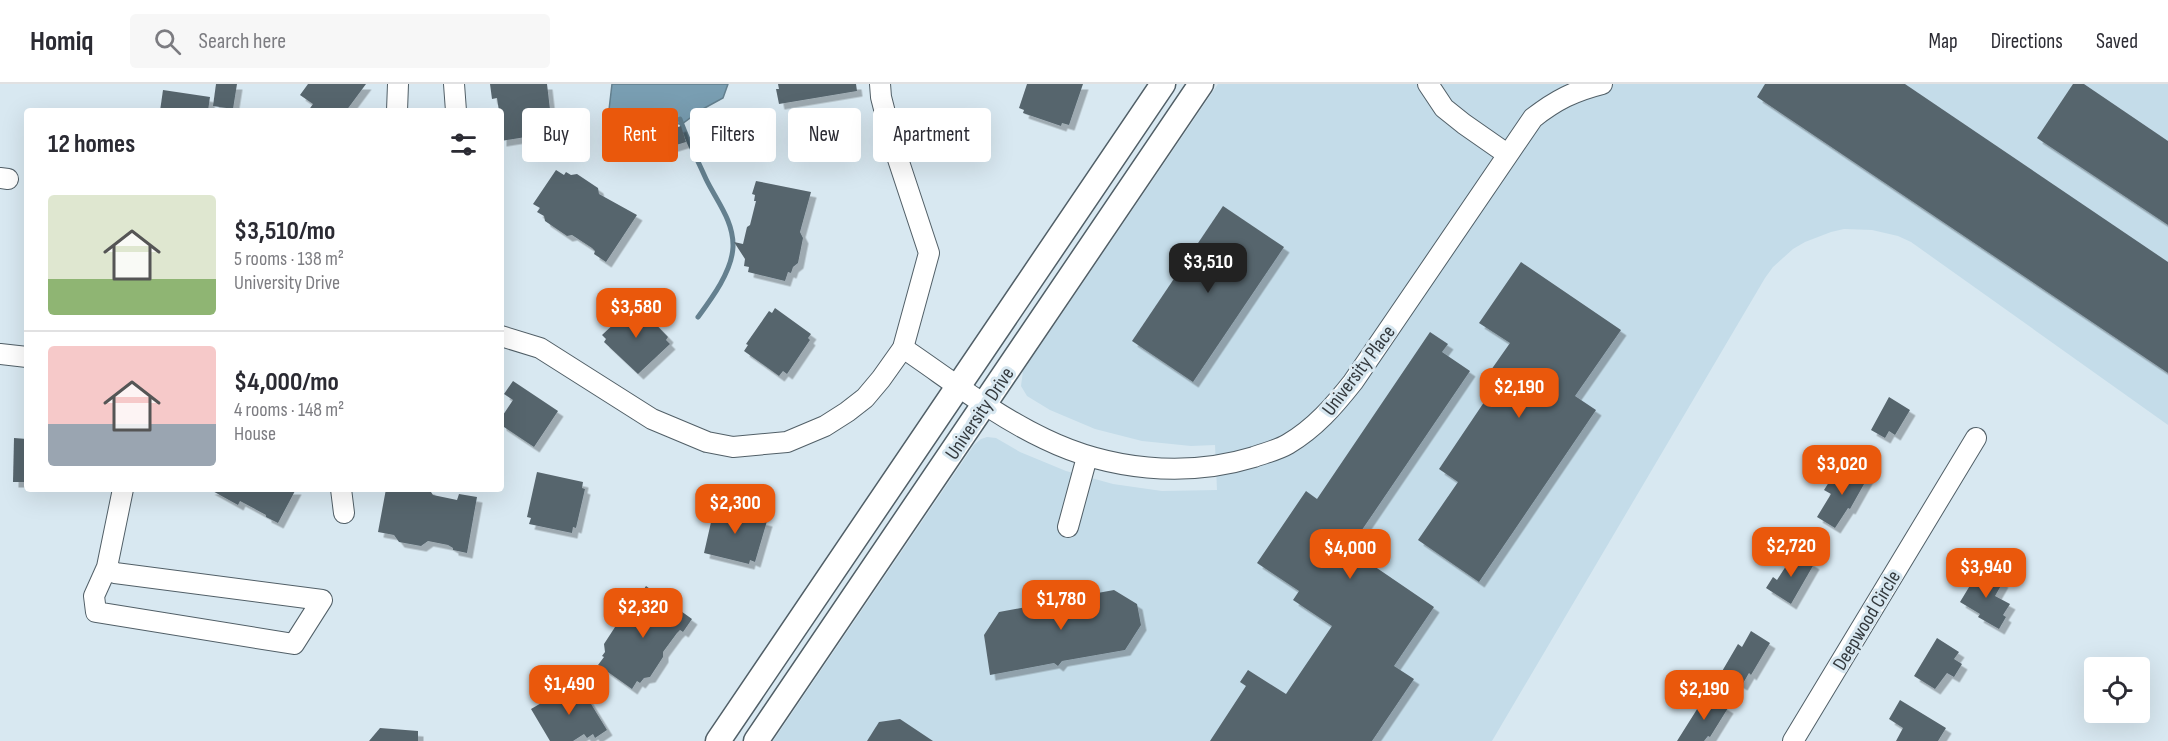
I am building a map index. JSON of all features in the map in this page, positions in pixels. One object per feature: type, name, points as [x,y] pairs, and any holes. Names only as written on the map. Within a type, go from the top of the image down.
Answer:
[{"type":"main road","name":"University Drive","points":[[718,741],[1163,84]]},
{"type":"main road","name":"University Drive","points":[[756,741],[1201,84]]},
{"type":"street","points":[[397,108],[398,84]]},
{"type":"street","points":[[454,84],[456,108]]},
{"type":"street","points":[[504,337],[540,348],[652,419],[707,442],[733,447],[787,442],[825,426],[865,398],[903,348],[928,254],[893,144],[880,84]]},
{"type":"street","points":[[1428,84],[1444,108],[1507,154]]},
{"type":"street","name":"University Place","points":[[903,348],[985,404],[1042,438],[1087,457],[1107,462],[1159,468],[1214,467],[1240,461],[1286,445],[1314,426],[1332,409],[1376,350],[1533,118],[1575,91],[1602,84]]},
{"type":"street","points":[[0,354],[24,357]]},
{"type":"street","name":"Deepwood Circle","points":[[1793,741],[1976,438]]},
{"type":"street","points":[[1068,527],[1087,457]]},
{"type":"street","points":[[107,567],[115,573],[322,600],[294,644],[96,612],[94,596],[107,567],[122,492]]},
{"type":"street","points":[[341,492],[344,513]]},
{"type":"shaded area","points":[[612,84],[728,84],[723,98],[705,108],[690,108],[690,118],[682,124],[678,124],[678,108],[609,108]]},
{"type":"shaded area","points":[[1218,84],[2168,84],[2168,425],[1911,242],[1898,236],[1872,230],[1844,229],[1805,242],[1793,249],[1773,267],[1765,278],[1492,741],[773,741],[974,445],[981,439],[996,438],[1020,452],[1066,471],[1113,484],[1162,491],[1217,490],[1215,445],[1191,446],[1142,441],[1095,429],[1050,410],[1027,396],[1021,386],[1023,371]]},
{"type":"building","points":[[216,84],[237,84],[233,108],[213,106]]},
{"type":"building","points":[[308,84],[366,84],[348,108],[310,108],[313,104],[300,95]]},
{"type":"building","points":[[490,84],[547,84],[550,108],[522,108],[522,138],[504,141],[504,108],[499,108],[497,98],[492,99]]},
{"type":"building","points":[[778,84],[856,84],[857,91],[779,104],[776,89],[779,89]]},
{"type":"building","points":[[1027,84],[1083,84],[1069,125],[1062,123],[1061,126],[1023,113],[1024,110],[1019,108]]},
{"type":"building","points":[[1765,84],[1905,84],[2168,262],[2168,373],[1757,97]]},
{"type":"building","points":[[2073,84],[2084,84],[2168,141],[2168,225],[2037,138]]},
{"type":"building","points":[[163,90],[210,97],[208,108],[160,108]]},
{"type":"building","points":[[681,126],[686,142],[678,144],[678,127]]},
{"type":"building","points":[[556,170],[564,175],[566,172],[571,175],[577,174],[598,188],[599,194],[637,215],[606,262],[594,254],[595,251],[592,248],[572,235],[567,236],[545,221],[544,216],[537,212],[540,208],[533,204]]},
{"type":"building","points":[[756,181],[811,192],[800,232],[803,238],[798,263],[793,267],[791,273],[788,272],[785,281],[748,272],[749,267],[744,266],[745,259],[734,242],[743,244],[747,227],[750,225],[756,201],[754,201],[755,195],[752,194]]},
{"type":"building","points":[[1223,206],[1284,247],[1193,382],[1132,341]]},
{"type":"building","points":[[1521,262],[1621,330],[1575,396],[1596,410],[1479,582],[1418,540],[1458,482],[1439,469],[1501,377],[1491,370],[1510,343],[1479,323]]},
{"type":"building","points":[[634,305],[639,311],[641,309],[668,337],[666,340],[670,344],[638,374],[604,342],[606,339],[602,335]]},
{"type":"building","points":[[775,308],[811,334],[808,338],[810,340],[787,374],[783,371],[779,376],[744,351],[748,345],[746,344],[769,311],[772,313]]},
{"type":"building","points":[[1430,332],[1448,344],[1442,352],[1470,371],[1349,549],[1434,607],[1394,666],[1414,679],[1372,741],[1210,741],[1246,686],[1240,682],[1248,670],[1286,694],[1332,626],[1293,600],[1299,591],[1257,563],[1306,491],[1317,499]]},
{"type":"building","points":[[513,381],[558,411],[534,447],[504,427],[504,414],[513,400],[504,394]]},
{"type":"building","points":[[1889,397],[1910,410],[1895,435],[1889,431],[1885,438],[1871,430]]},
{"type":"building","points":[[14,438],[24,439],[24,482],[13,482]]},
{"type":"building","points":[[1849,465],[1868,477],[1850,509],[1848,508],[1835,528],[1817,517],[1831,494],[1824,490],[1831,479],[1838,483]]},
{"type":"building","points":[[537,472],[583,482],[582,488],[585,489],[576,528],[573,527],[572,533],[529,524],[531,518],[527,517]]},
{"type":"building","points":[[214,492],[294,492],[278,523],[240,501],[238,505]]},
{"type":"building","points":[[385,492],[431,492],[433,495],[457,500],[459,494],[477,497],[467,553],[453,550],[448,545],[428,541],[421,546],[399,542],[394,535],[378,532]]},
{"type":"building","points":[[721,507],[760,516],[759,519],[767,521],[755,562],[750,560],[749,564],[704,553],[714,509],[720,511]]},
{"type":"building","points":[[1795,552],[1814,564],[1791,604],[1766,588],[1773,577],[1777,580]]},
{"type":"building","points":[[1980,569],[2003,582],[1995,596],[2010,604],[2003,615],[2006,617],[1999,629],[1978,617],[1980,614],[1960,602]]},
{"type":"building","points":[[646,586],[692,619],[683,632],[680,630],[677,633],[663,652],[663,657],[650,677],[644,678],[640,683],[637,681],[632,689],[598,665],[604,657],[602,656],[605,652],[604,644],[617,624],[625,623]]},
{"type":"building","points":[[1114,590],[1137,604],[1141,625],[1125,650],[1062,661],[1058,666],[1054,663],[990,675],[984,635],[999,612],[1037,605],[1044,595],[1054,601]]},
{"type":"building","points":[[1751,631],[1770,643],[1751,675],[1749,673],[1742,685],[1721,673],[1738,644],[1742,647]]},
{"type":"building","points":[[1937,638],[1959,652],[1954,659],[1962,664],[1954,677],[1947,673],[1935,689],[1914,676]]},
{"type":"building","points":[[577,681],[607,730],[595,738],[593,734],[587,738],[584,734],[573,741],[550,741],[531,709],[543,702],[545,704]]},
{"type":"building","points":[[1706,695],[1728,708],[1710,737],[1708,736],[1704,741],[1677,741]]},
{"type":"building","points":[[1900,700],[1946,728],[1938,741],[1896,741],[1903,728],[1889,719]]},
{"type":"building","points":[[900,719],[933,741],[867,741],[879,722]]},
{"type":"building","points":[[380,728],[418,731],[418,741],[369,741]]},
{"type":"waterway","points":[[680,119],[706,179],[724,211],[733,237],[732,256],[725,275],[698,317]]}]
